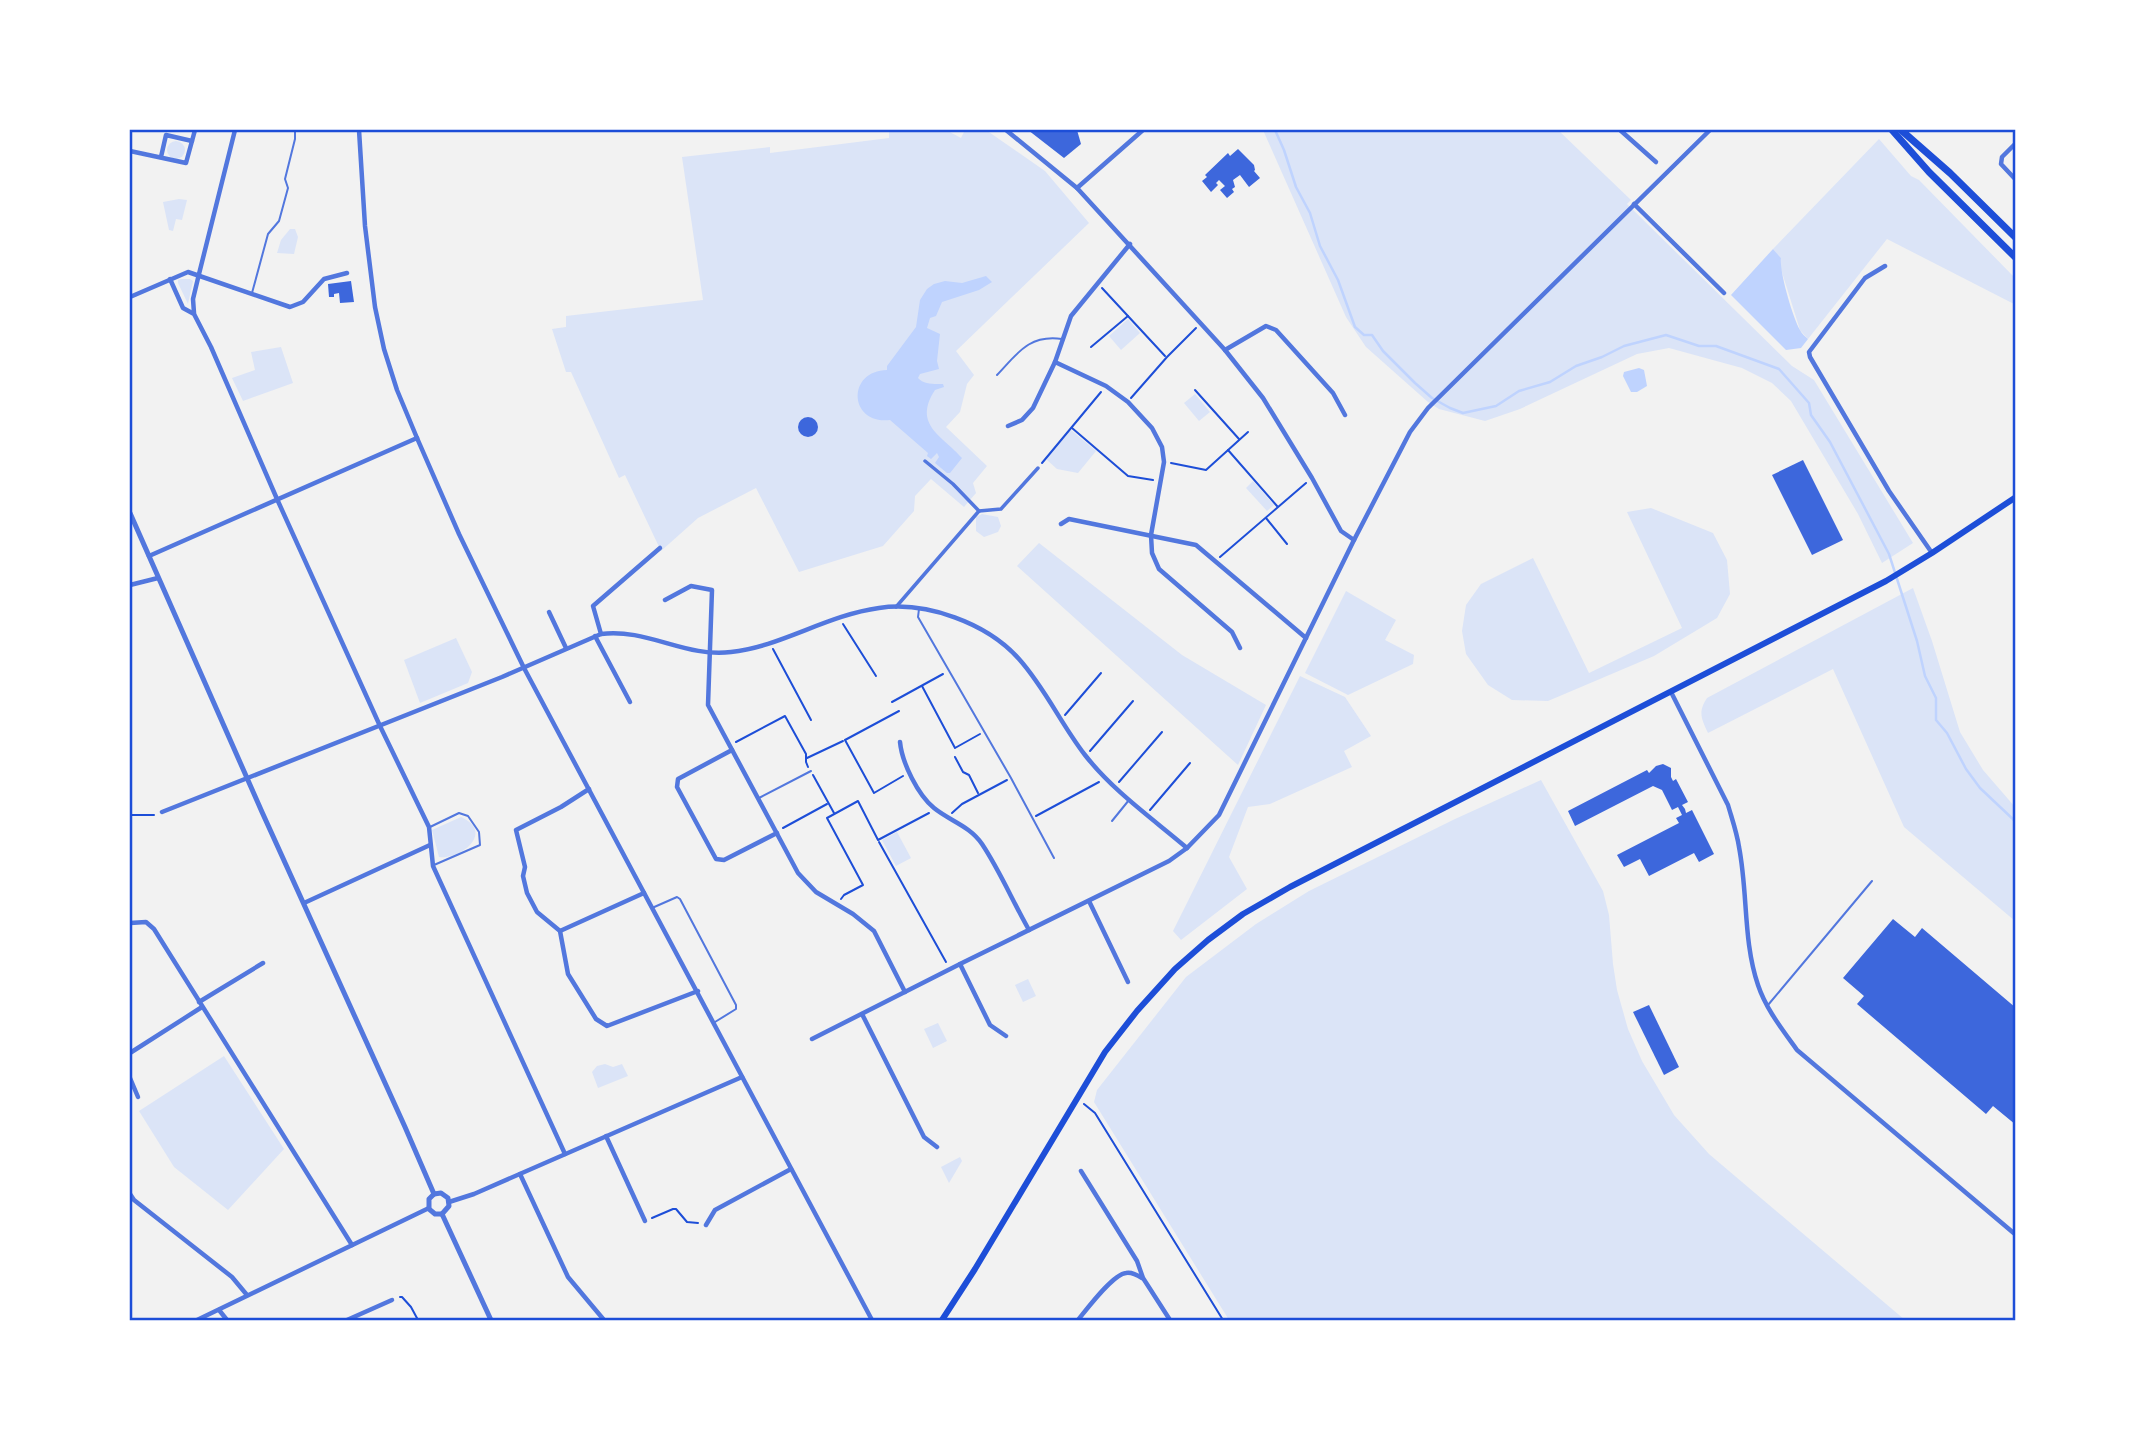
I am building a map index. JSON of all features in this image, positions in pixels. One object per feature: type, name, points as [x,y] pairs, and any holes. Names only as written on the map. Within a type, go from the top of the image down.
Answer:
[{"type":"main road","points":[[1892,130],[1929,172],[2015,258]]},
{"type":"main road","points":[[1901,130],[1950,173],[2015,238]]},
{"type":"main road","points":[[942,1321],[1105,1052],[1175,969],[1208,940],[1243,914],[1290,887],[1886,581],[2015,497]]},
{"type":"street","points":[[130,151],[186,163],[195,130]]},
{"type":"street","points":[[235,130],[193,299],[194,314],[380,726],[429,827],[433,866],[565,1154]]},
{"type":"street","points":[[359,130],[365,226],[375,307],[397,390],[417,438],[459,534],[524,668],[715,1022],[871,1320]]},
{"type":"street","points":[[1006,130],[1077,188],[1225,350],[1263,398],[1341,531],[1354,540]]},
{"type":"street","points":[[1077,188],[1143,130]]},
{"type":"street","points":[[1620,130],[1656,162]]},
{"type":"street","points":[[812,1040],[1169,861],[1187,848],[1219,815],[1410,432],[1428,408],[1707,130]]},
{"type":"street","points":[[161,157],[166,135],[192,141]]},
{"type":"street","points":[[2015,143],[2002,157],[2001,164],[2015,180]]},
{"type":"street","points":[[1634,204],[1724,293]]},
{"type":"street","points":[[1008,426],[1022,419],[1032,408],[1055,362],[1071,316],[1130,244]]},
{"type":"street","points":[[1885,266],[1865,278],[1809,352],[1889,491],[1932,553]]},
{"type":"street","points":[[130,297],[188,272],[290,307],[303,302],[324,279],[347,273]]},
{"type":"street","points":[[170,279],[183,308],[194,314]]},
{"type":"street","points":[[1225,350],[1266,326],[1276,330],[1333,393],[1345,415]]},
{"type":"street","points":[[1055,362],[1107,386],[1128,402],[1152,428],[1162,447],[1164,462],[1151,535],[1152,554],[1159,569],[1232,632],[1240,648]]},
{"type":"street","points":[[149,556],[417,438]]},
{"type":"street","points":[[925,461],[953,484],[978,511]]},
{"type":"street","points":[[896,607],[978,511],[1001,509],[1038,468]]},
{"type":"street","points":[[130,513],[434,1194]]},
{"type":"street","points":[[1061,524],[1069,519],[1196,545],[1306,638]]},
{"type":"street","points":[[601,634],[593,606],[660,548]]},
{"type":"street","points":[[130,585],[158,578]]},
{"type":"street","points":[[665,600],[691,586],[712,590],[708,705],[798,873],[816,892],[838,904],[874,931],[905,992]]},
{"type":"street","points":[[162,812],[524,668],[601,634],[617,632],[641,635],[694,652],[731,653],[839,617],[896,607],[919,608],[953,616],[982,630],[1017,657],[1086,756],[1105,778],[1187,848]]},
{"type":"street","points":[[549,612],[566,648]]},
{"type":"street","points":[[594,636],[630,702]]},
{"type":"street","points":[[1671,692],[1734,823],[1740,848],[1748,938],[1757,984],[1767,1006],[1797,1050],[2015,1235]]},
{"type":"street","points":[[900,742],[901,757],[924,797],[936,810],[969,830],[981,843],[1029,930]]},
{"type":"street","points":[[731,748],[678,779],[677,788],[716,859],[720,861],[776,833]]},
{"type":"street","points":[[589,789],[516,831],[525,867],[523,876],[527,893],[537,912],[560,931],[568,974],[596,1019],[607,1026],[698,991]]},
{"type":"street","points":[[304,904],[430,845]]},
{"type":"street","points":[[560,931],[644,894]]},
{"type":"street","points":[[1089,901],[1128,982]]},
{"type":"street","points":[[130,923],[146,922],[154,929],[352,1245]]},
{"type":"street","points":[[130,1053],[263,963]]},
{"type":"street","points":[[960,964],[990,1025],[1006,1036]]},
{"type":"street","points":[[862,1014],[924,1137],[937,1147]]},
{"type":"street","points":[[449,1202],[460,1200],[742,1077]]},
{"type":"street","points":[[130,1078],[138,1097]]},
{"type":"street","points":[[606,1136],[645,1221]]},
{"type":"street","points":[[706,1225],[715,1209],[791,1169]]},
{"type":"street","points":[[1081,1171],[1137,1261],[1143,1278],[1170,1321]]},
{"type":"street","points":[[520,1174],[568,1277],[604,1321]]},
{"type":"street","points":[[130,1194],[132,1201],[232,1277],[247,1296]]},
{"type":"street","points":[[434,1194],[445,1195],[449,1202],[448,1209],[442,1214],[435,1214],[429,1208],[429,1199],[434,1194]]},
{"type":"street","points":[[197,1321],[429,1208]]},
{"type":"street","points":[[442,1214],[491,1321]]},
{"type":"street","points":[[1079,1321],[1123,1273],[1143,1278]]},
{"type":"street","points":[[348,1321],[392,1300]]},
{"type":"street","points":[[219,1310],[227,1321]]},
{"type":"lane","points":[[251,294],[268,234],[279,221],[289,188],[285,179],[295,130]]},
{"type":"lane","points":[[997,375],[1026,344],[1052,337],[1062,339]]},
{"type":"lane","points":[[919,608],[918,617],[1054,858]]},
{"type":"lane","points":[[758,799],[811,771]]},
{"type":"lane","points":[[1112,821],[1130,799]]},
{"type":"lane","points":[[429,827],[459,813],[468,816],[479,832],[480,845],[433,866]]},
{"type":"lane","points":[[1767,1006],[1872,881]]},
{"type":"lane","points":[[652,908],[671,898],[680,899],[736,1005],[733,1012],[715,1022]]},
{"type":"path","points":[[1097,282],[1167,357]]},
{"type":"path","points":[[1091,347],[1128,315]]},
{"type":"path","points":[[1128,402],[1167,357],[1201,324]]},
{"type":"path","points":[[1038,468],[1107,386]]},
{"type":"path","points":[[1195,390],[1240,440]]},
{"type":"path","points":[[1071,427],[1128,475],[1160,482]]},
{"type":"path","points":[[1164,462],[1206,470],[1248,432]]},
{"type":"path","points":[[1228,450],[1278,507]]},
{"type":"path","points":[[1216,560],[1312,478]]},
{"type":"path","points":[[1265,517],[1287,544]]},
{"type":"path","points":[[839,617],[876,676]]},
{"type":"path","points":[[770,642],[811,720]]},
{"type":"path","points":[[892,702],[949,671]]},
{"type":"path","points":[[1060,720],[1101,673]]},
{"type":"path","points":[[922,686],[956,748],[984,732]]},
{"type":"path","points":[[1086,756],[1133,701]]},
{"type":"path","points":[[806,759],[898,711]]},
{"type":"path","points":[[731,748],[785,716],[834,814]]},
{"type":"path","points":[[1115,786],[1162,732]]},
{"type":"path","points":[[845,740],[874,793],[910,772]]},
{"type":"path","points":[[955,757],[979,794]]},
{"type":"path","points":[[1147,814],[1190,764]]},
{"type":"path","points":[[949,817],[962,804],[1011,778]]},
{"type":"path","points":[[1032,818],[1105,778]]},
{"type":"path","points":[[838,904],[844,895],[863,885],[827,818],[858,801],[950,969]]},
{"type":"path","points":[[776,833],[828,804]]},
{"type":"path","points":[[878,840],[936,810]]},
{"type":"path","points":[[130,815],[153,815],[162,812]]},
{"type":"path","points":[[1084,1104],[1095,1113],[1223,1321]]},
{"type":"path","points":[[645,1221],[677,1209],[687,1222],[706,1225]]},
{"type":"path","points":[[392,1300],[402,1297],[418,1321]]},
{"type":"shaded area","points":[[946,130],[961,138],[965,130],[986,130],[1045,171],[1089,223],[956,351],[974,375],[967,384],[960,412],[946,427],[987,466],[973,483],[976,493],[964,507],[931,479],[915,496],[914,511],[883,546],[799,572],[756,488],[698,518],[661,551],[625,475],[619,478],[571,372],[566,372],[552,329],[566,327],[566,316],[703,300],[682,157],[770,147],[770,153],[889,138],[889,132]]},
{"type":"shaded area","points":[[1263,130],[1558,130],[1631,200],[1627,204],[1792,366],[1814,380],[1913,543],[1882,563],[1858,514],[1791,401],[1772,383],[1742,368],[1669,348],[1637,354],[1520,409],[1485,421],[1439,409],[1366,347],[1346,317]]},
{"type":"shaded area","points":[[1879,139],[1911,176],[1919,180],[2015,278],[2014,304],[1887,239],[1808,339],[1800,330],[1780,266],[1781,258],[1773,249]]},
{"type":"shaded area","points":[[172,141],[180,141],[185,150],[183,157],[172,159],[167,154],[167,146]]},
{"type":"shaded area","points":[[187,200],[182,220],[176,219],[173,231],[169,230],[163,202]]},
{"type":"shaded area","points":[[290,229],[295,229],[298,237],[294,254],[277,253],[281,240]]},
{"type":"shaded area","points":[[181,279],[193,281],[188,304],[178,283]]},
{"type":"shaded area","points":[[1128,319],[1140,333],[1121,350],[1109,336]]},
{"type":"shaded area","points":[[281,347],[293,383],[243,401],[232,378],[255,370],[251,352]]},
{"type":"shaded area","points":[[1195,394],[1210,412],[1199,421],[1184,403]]},
{"type":"shaded area","points":[[1071,430],[1096,451],[1078,473],[1057,469],[1046,459]]},
{"type":"shaded area","points":[[1253,481],[1274,505],[1267,511],[1246,488]]},
{"type":"shaded area","points":[[1651,508],[1713,533],[1727,560],[1730,594],[1717,618],[1654,656],[1548,701],[1512,700],[1488,685],[1466,654],[1462,631],[1466,605],[1481,584],[1533,558],[1589,673],[1682,628],[1627,512]]},
{"type":"shaded area","points":[[982,514],[998,517],[1001,526],[998,532],[984,537],[976,531],[976,517]]},
{"type":"shaded area","points":[[1039,543],[1182,655],[1266,705],[1238,765],[1017,566]]},
{"type":"shaded area","points":[[1913,588],[1960,732],[1983,770],[2015,807],[2015,921],[1904,827],[1833,669],[1708,733],[1702,719],[1702,707],[1707,698]]},
{"type":"shaded area","points":[[1346,591],[1396,620],[1385,640],[1414,655],[1413,664],[1348,695],[1305,673]]},
{"type":"shaded area","points":[[456,638],[472,672],[468,683],[420,703],[404,660]]},
{"type":"shaded area","points":[[1300,676],[1345,697],[1371,736],[1344,751],[1352,767],[1270,804],[1248,807],[1229,857],[1247,889],[1181,940],[1173,931]]},
{"type":"shaded area","points":[[1541,780],[1603,891],[1609,915],[1617,990],[1628,1029],[1642,1061],[1674,1115],[1709,1154],[1905,1320],[1229,1320],[1094,1102],[1097,1090],[1186,977],[1256,924],[1309,891]]},
{"type":"shaded area","points":[[461,817],[471,823],[475,837],[464,850],[447,857],[439,857],[432,830]]},
{"type":"shaded area","points":[[897,832],[911,858],[896,866],[882,840]]},
{"type":"shaded area","points":[[1028,979],[1036,996],[1023,1002],[1015,985]]},
{"type":"shaded area","points":[[938,1023],[947,1041],[933,1048],[924,1029]]},
{"type":"shaded area","points":[[224,1056],[284,1149],[228,1210],[174,1167],[139,1111]]},
{"type":"shaded area","points":[[605,1064],[613,1067],[622,1064],[628,1076],[598,1088],[592,1072],[597,1066]]},
{"type":"shaded area","points":[[960,1157],[962,1161],[949,1183],[941,1167]]},
{"type":"water","points":[[1773,249],[1781,258],[1784,283],[1797,324],[1808,339],[1801,348],[1786,350],[1731,295]]},
{"type":"water","points":[[986,276],[992,282],[979,290],[942,302],[936,316],[930,318],[927,328],[940,334],[937,361],[939,369],[920,374],[918,378],[926,383],[943,384],[944,387],[935,390],[929,402],[928,421],[962,458],[950,473],[947,473],[935,463],[939,457],[937,453],[931,459],[927,456],[928,453],[890,420],[876,419],[866,414],[860,407],[859,388],[864,379],[887,370],[887,366],[916,327],[920,300],[927,289],[945,281],[962,283]]},
{"type":"water","points":[[1639,368],[1644,370],[1647,386],[1637,392],[1631,392],[1623,376],[1624,372]]},
{"type":"building","points":[[1028,130],[1077,130],[1081,144],[1064,158]]},
{"type":"building","points":[[1238,149],[1254,165],[1254,171],[1260,178],[1249,187],[1240,175],[1233,180],[1234,192],[1227,198],[1220,190],[1225,186],[1219,180],[1211,192],[1202,181],[1207,177],[1205,175],[1228,153],[1230,156]]},
{"type":"building","points":[[351,281],[354,302],[340,303],[339,293],[329,297],[328,284]]},
{"type":"building","points":[[808,417],[815,420],[818,427],[815,434],[808,437],[801,434],[798,427],[801,420]]},
{"type":"building","points":[[1803,460],[1843,540],[1812,555],[1772,475]]},
{"type":"building","points":[[1663,764],[1671,768],[1673,781],[1676,779],[1688,802],[1682,805],[1686,813],[1692,810],[1714,854],[1699,862],[1694,853],[1649,876],[1640,859],[1624,867],[1617,855],[1679,823],[1676,818],[1682,815],[1678,807],[1672,810],[1662,790],[1653,786],[1575,826],[1568,811]]},
{"type":"building","points":[[1893,919],[1915,937],[1922,928],[2016,1008],[2016,1125],[1993,1106],[1986,1114],[1857,1004],[1864,996],[1843,978]]},
{"type":"building","points":[[1649,1005],[1679,1067],[1664,1075],[1633,1012]]},
{"type":"waterway","points":[[1275,130],[1355,327],[1364,335],[1372,335],[1383,351],[1415,383],[1432,398],[1450,408],[1463,413],[1496,406],[1519,391],[1550,382],[1576,366],[1624,346],[1666,335],[1699,346],[1716,346],[1779,369],[1809,403],[1811,415],[1830,442],[1889,554],[1917,641],[1925,676],[1936,698],[1936,720],[1947,733],[1966,769],[1980,788],[2016,822]]}]
